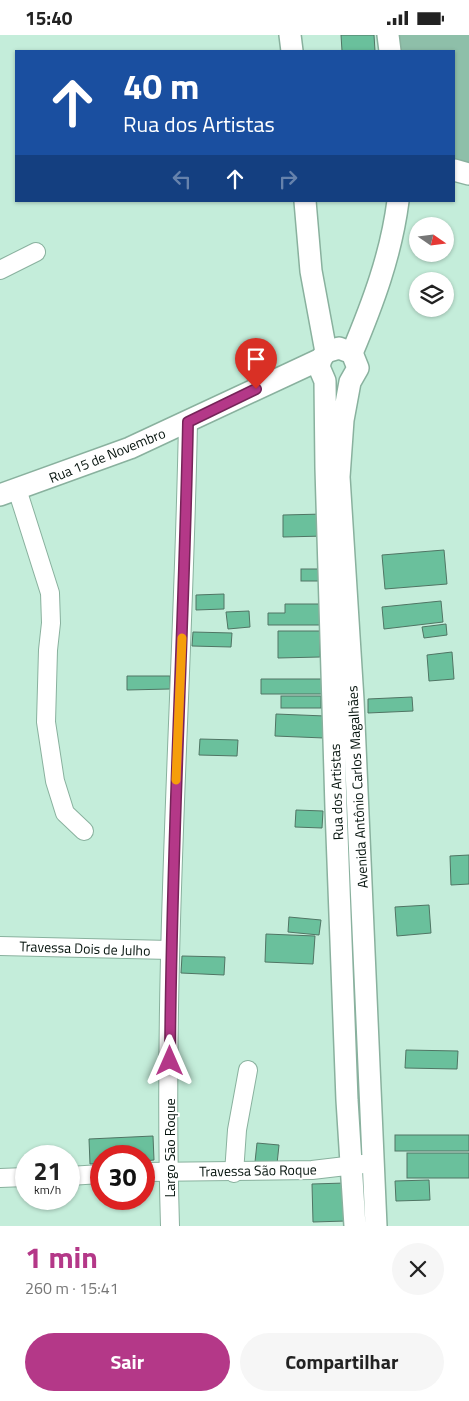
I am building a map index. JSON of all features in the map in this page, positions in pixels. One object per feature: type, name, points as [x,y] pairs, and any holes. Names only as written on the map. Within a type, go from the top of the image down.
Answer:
[{"type":"street","points":[[290,35],[292,50]]},
{"type":"street","points":[[388,35],[390,50]]},
{"type":"street","points":[[455,170],[469,174]]},
{"type":"street","name":"Rua dos Artistas","points":[[305,202],[311,271],[324,355],[321,375],[325,381],[326,468],[341,637],[339,870],[361,1164],[355,1226]]},
{"type":"street","points":[[324,355],[339,347],[352,353],[377,293],[394,231],[398,202]]},
{"type":"street","points":[[0,270],[36,252]]},
{"type":"street","name":"Avenida Antônio Carlos Magalhães","points":[[352,353],[358,368],[350,382],[343,420],[339,477],[341,637],[361,869],[361,1164],[376,1226]]},
{"type":"street","name":"Rua 15 de Novembro","points":[[8,492],[113,454],[188,422],[324,355]]},
{"type":"street","points":[[325,381],[338,386],[350,382]]},
{"type":"street","points":[[170,950],[185,585],[188,422]]},
{"type":"street","points":[[8,492],[50,593],[51,623],[48,650],[46,722],[55,781],[65,813],[84,831]]},
{"type":"street","points":[[339,870],[361,869]]},
{"type":"street","name":"Travessa Dois de Julho","points":[[0,946],[170,950]]},
{"type":"street","name":"Largo São Roque","points":[[170,950],[170,1226]]},
{"type":"street","points":[[234,1173],[236,1130],[248,1070]]},
{"type":"street","name":"Travessa São Roque","points":[[155,1172],[234,1173],[312,1170],[361,1164]]},
{"type":"street","points":[[0,1178],[15,1177]]},
{"type":"green space","points":[[389,35],[469,35],[469,173],[455,170],[455,50],[390,50]]},
{"type":"building","points":[[341,35],[374,35],[375,50],[342,50]]},
{"type":"building","points":[[324,514],[325,536],[283,537],[283,515]]},
{"type":"building","points":[[444,550],[447,584],[385,589],[382,555]]},
{"type":"building","points":[[301,569],[326,569],[326,581],[301,581]]},
{"type":"building","points":[[224,594],[224,609],[196,610],[196,595]]},
{"type":"building","points":[[441,601],[443,622],[384,629],[382,607]]},
{"type":"building","points":[[285,604],[325,604],[326,625],[268,625],[268,613],[285,613]]},
{"type":"building","points":[[249,611],[250,627],[228,629],[226,612]]},
{"type":"building","points":[[446,624],[447,635],[424,638],[422,627]]},
{"type":"building","points":[[278,631],[320,631],[320,657],[278,658]]},
{"type":"building","points":[[193,632],[232,633],[231,647],[192,646]]},
{"type":"building","points":[[452,652],[454,679],[429,681],[427,655]]},
{"type":"building","points":[[127,676],[170,676],[170,689],[127,690]]},
{"type":"building","points":[[261,679],[328,679],[327,694],[261,694]]},
{"type":"building","points":[[281,696],[321,696],[321,708],[281,708]]},
{"type":"building","points":[[412,697],[413,711],[368,713],[368,699]]},
{"type":"building","points":[[276,714],[325,716],[324,738],[275,736]]},
{"type":"building","points":[[200,739],[238,740],[237,756],[199,755]]},
{"type":"building","points":[[296,810],[323,811],[322,828],[295,827]]},
{"type":"building","points":[[469,855],[469,884],[451,885],[450,856]]},
{"type":"building","points":[[429,905],[431,933],[397,936],[395,907]]},
{"type":"building","points":[[289,917],[321,920],[319,935],[288,932]]},
{"type":"building","points":[[266,934],[315,936],[313,964],[265,962]]},
{"type":"building","points":[[182,956],[225,957],[224,975],[181,973]]},
{"type":"building","points":[[406,1050],[458,1051],[457,1069],[405,1068]]},
{"type":"building","points":[[395,1135],[469,1135],[469,1151],[395,1151]]},
{"type":"building","points":[[153,1136],[153,1145],[90,1145],[90,1164],[89,1139]]},
{"type":"building","points":[[257,1143],[279,1145],[277,1164],[255,1162]]},
{"type":"building","points":[[407,1153],[469,1153],[469,1178],[407,1178]]},
{"type":"building","points":[[429,1180],[430,1200],[396,1201],[395,1181]]},
{"type":"building","points":[[345,1183],[346,1221],[313,1222],[312,1184]]},
{"type":"slow traffic","points":[[176,780],[182,638]]},
{"type":"route","points":[[170,1061],[170,950],[177,741],[185,585],[188,422],[256,389]]}]
